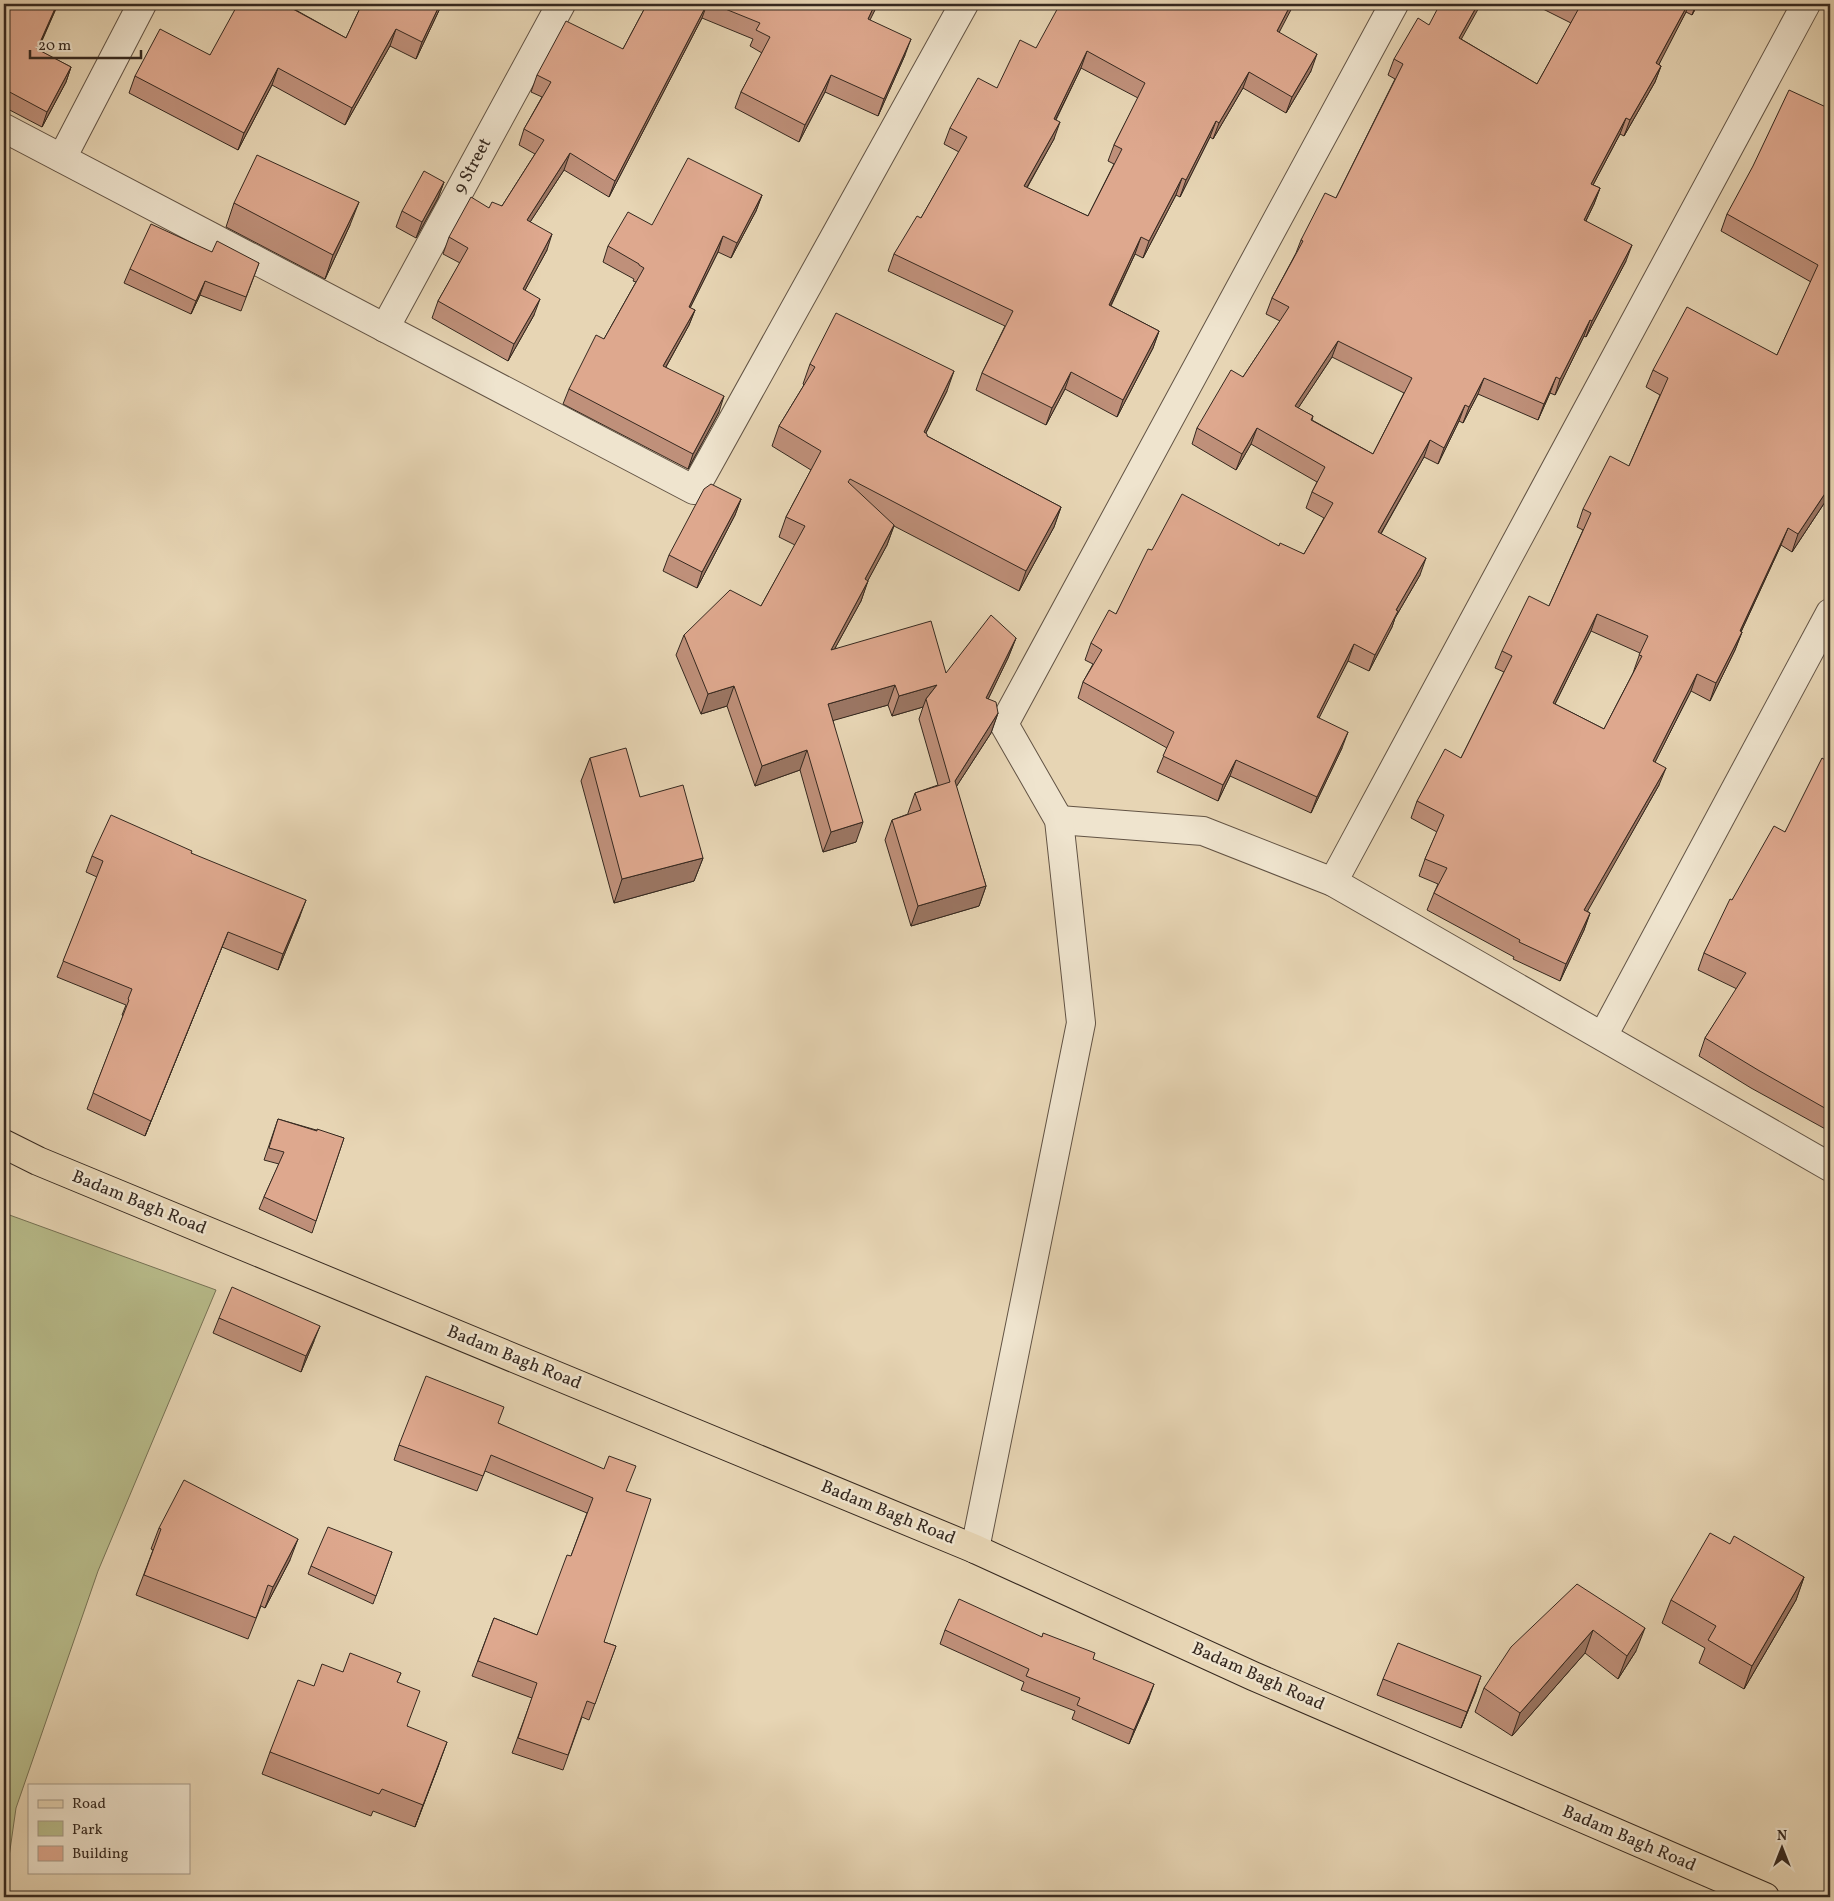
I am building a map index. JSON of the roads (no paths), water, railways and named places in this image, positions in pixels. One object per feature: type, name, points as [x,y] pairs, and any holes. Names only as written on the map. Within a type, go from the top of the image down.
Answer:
[{"type":"main road","name":"Badam Bagh Road","points":[[4,1144],[38,1161],[975,1549],[1253,1676],[1765,1897]]},
{"type":"street","points":[[62,158],[142,4]]},
{"type":"street","name":"9 Street","points":[[385,328],[561,4]]},
{"type":"street","points":[[4,128],[694,490],[964,4]]},
{"type":"street","points":[[975,1549],[1081,1023],[1059,820],[1004,724],[1394,4]]},
{"type":"street","points":[[1333,882],[1806,4]]},
{"type":"street","points":[[1603,1036],[1830,614]]},
{"type":"street","points":[[1059,820],[1203,831],[1333,882],[1830,1167]]}]
